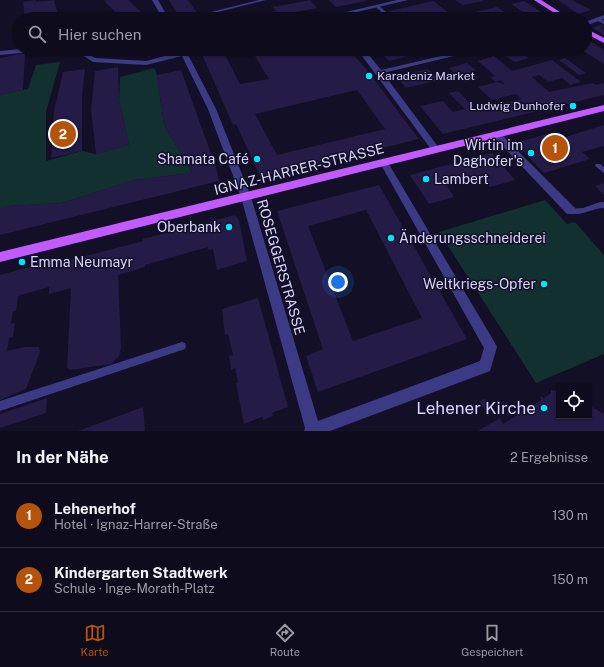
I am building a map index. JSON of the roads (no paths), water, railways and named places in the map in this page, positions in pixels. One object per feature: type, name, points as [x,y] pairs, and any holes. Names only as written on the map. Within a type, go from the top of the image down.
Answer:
[{"type":"main road","points":[[537,0],[557,12]]},
{"type":"main road","points":[[592,34],[604,41]]},
{"type":"main road","name":"IGNAZ-HARRER-STRASSE","points":[[0,257],[604,108]]},
{"type":"street","points":[[155,0],[162,12]]},
{"type":"street","points":[[355,12],[405,0]]},
{"type":"street","points":[[0,53],[12,52]]},
{"type":"street","points":[[86,56],[92,60],[146,63],[168,56]]},
{"type":"street","name":"ROSEGGERSTRASSE","points":[[186,56],[212,109],[246,196],[312,431]]},
{"type":"street","points":[[366,56],[380,72],[399,102],[436,150]]},
{"type":"street","points":[[380,72],[450,56]]},
{"type":"street","points":[[497,135],[571,211]]},
{"type":"street","points":[[312,431],[485,366],[491,347],[384,163]]},
{"type":"lane","points":[[214,12],[264,0]]},
{"type":"lane","points":[[377,6],[384,12]]},
{"type":"lane","points":[[601,18],[604,22]]},
{"type":"lane","points":[[598,166],[604,171]]},
{"type":"lane","points":[[571,211],[583,211],[600,205],[604,206]]},
{"type":"lane","points":[[0,406],[182,346]]},
{"type":"place","name":"Karadeniz Market","points":[[369,76]]},
{"type":"place","name":"Ludwig Dunhofer","points":[[573,106]]},
{"type":"place","name":"Kindergarten Stadtwerk","points":[[63,134]]},
{"type":"place","name":"Lehenerhof","points":[[555,148]]},
{"type":"place","name":"Wirtin im Daghofer's","points":[[531,153]]},
{"type":"place","name":"Shamata Café","points":[[257,159]]},
{"type":"place","name":"Lambert","points":[[426,179]]},
{"type":"place","name":"Oberbank","points":[[229,227]]},
{"type":"place","name":"Änderungsschneiderei","points":[[391,238]]},
{"type":"place","name":"Emma Neumayr","points":[[22,262]]},
{"type":"place","name":"Weltkriegs-Opfer","points":[[544,284]]},
{"type":"place","name":"Lehener Kirche","points":[[544,408]]}]
